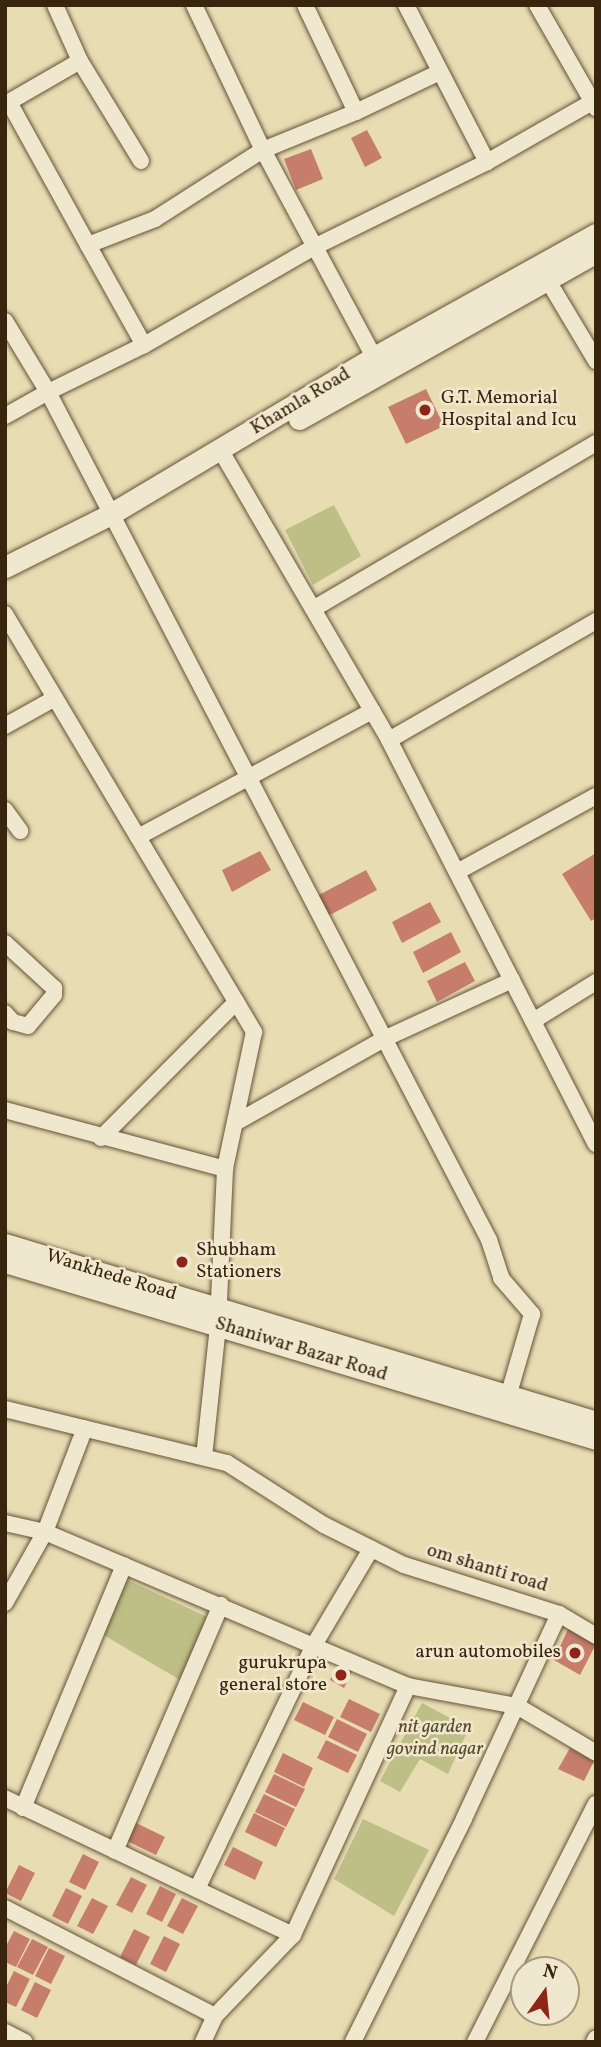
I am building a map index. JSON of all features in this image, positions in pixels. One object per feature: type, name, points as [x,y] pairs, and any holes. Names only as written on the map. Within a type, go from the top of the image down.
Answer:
[{"type":"street","points":[[55,5],[80,61],[141,161]]},
{"type":"street","points":[[194,5],[263,150],[374,358]]},
{"type":"street","points":[[305,5],[356,112]]},
{"type":"street","points":[[405,5],[486,162]]},
{"type":"street","points":[[5,416],[144,345],[314,247],[594,105],[537,5]]},
{"type":"street","points":[[80,61],[7,103],[144,345]]},
{"type":"street","points":[[88,245],[155,219],[263,150],[356,112],[440,72]]},
{"type":"street","name":"Khamla Road","points":[[224,455],[374,358],[596,234]]},
{"type":"street","name":"Khamla Road","points":[[5,578],[596,252]]},
{"type":"street","points":[[547,279],[596,361]]},
{"type":"street","points":[[5,321],[48,392],[111,518],[489,1240],[500,1278],[532,1314],[506,1403],[596,1439]]},
{"type":"street","points":[[313,609],[596,443]]},
{"type":"street","points":[[224,455],[389,740],[596,1144]]},
{"type":"street","name":"Khamla Road","points":[[5,567],[111,518]]},
{"type":"street","points":[[5,614],[254,1032],[225,1169],[217,1317],[204,1457]]},
{"type":"street","points":[[389,740],[596,621]]},
{"type":"street","points":[[5,726],[55,698]]},
{"type":"street","points":[[138,837],[372,711]]},
{"type":"street","points":[[457,872],[596,796]]},
{"type":"street","points":[[5,810],[20,831]]},
{"type":"street","points":[[5,934],[59,984]]},
{"type":"street","points":[[5,943],[54,988],[54,995],[28,1026],[13,1021],[5,1013]]},
{"type":"street","points":[[235,1123],[384,1039],[512,980]]},
{"type":"street","points":[[533,1021],[596,982]]},
{"type":"street","points":[[102,1138],[236,1002]]},
{"type":"street","points":[[5,1110],[225,1169]]},
{"type":"street","name":"Wankhede Road","points":[[5,1244],[217,1317]]},
{"type":"street","name":"Shaniwar Bazar Road","points":[[5,1262],[217,1317],[506,1403],[596,1422]]},
{"type":"street","name":"om shanti road","points":[[5,1409],[227,1463],[324,1525],[371,1549],[470,1589],[559,1614],[358,2040]]},
{"type":"street","points":[[5,1603],[45,1532],[85,1428]]},
{"type":"street","points":[[5,1522],[45,1532],[408,1686],[517,1706],[596,1753]]},
{"type":"street","points":[[197,1889],[314,1644],[371,1549]]},
{"type":"street","points":[[23,1808],[124,1565]]},
{"type":"street","points":[[115,1851],[220,1605]]},
{"type":"street","points":[[559,1614],[596,1636]]},
{"type":"street","points":[[203,2042],[215,2016],[293,1935],[408,1686]]},
{"type":"street","points":[[5,1798],[293,1935]]},
{"type":"street","points":[[475,2042],[596,1804]]},
{"type":"street","points":[[5,1908],[215,2016]]},
{"type":"street","points":[[5,2032],[25,2042]]},
{"type":"green space","points":[[334,505],[361,556],[313,585],[285,530]]},
{"type":"green space","points":[[125,1579],[214,1620],[187,1684],[100,1633]]},
{"type":"green space","name":"nit garden govind nagar","points":[[422,1703],[469,1728],[448,1774],[420,1759],[400,1792],[380,1781]]},
{"type":"green space","points":[[363,1819],[429,1850],[394,1916],[334,1879]]},
{"type":"building","points":[[367,130],[382,158],[365,167],[351,138]]},
{"type":"building","points":[[311,149],[323,179],[296,190],[284,159]]},
{"type":"building","points":[[426,389],[444,426],[406,444],[388,407]]},
{"type":"building","points":[[260,851],[271,870],[232,892],[222,870]]},
{"type":"building","points":[[596,853],[596,918],[591,921],[562,874]]},
{"type":"building","points":[[366,870],[377,890],[328,916],[317,896]]},
{"type":"building","points":[[430,902],[441,922],[402,943],[392,922]]},
{"type":"building","points":[[451,932],[461,952],[423,973],[413,952]]},
{"type":"building","points":[[465,962],[475,981],[437,1002],[427,981]]},
{"type":"building","name":"arun automobiles","points":[[568,1629],[596,1644],[580,1675],[554,1660]]},
{"type":"building","name":"gurukrupa general store","points":[[340,1661],[353,1670],[344,1688],[330,1680]]},
{"type":"building","points":[[349,1699],[380,1714],[371,1732],[340,1717]]},
{"type":"building","points":[[303,1702],[334,1717],[325,1735],[294,1720]]},
{"type":"building","points":[[337,1719],[367,1734],[358,1752],[328,1737]]},
{"type":"building","points":[[326,1740],[357,1755],[348,1773],[317,1758]]},
{"type":"building","points":[[570,1748],[594,1761],[584,1781],[558,1769]]},
{"type":"building","points":[[283,1753],[313,1768],[304,1787],[274,1772]]},
{"type":"building","points":[[274,1774],[305,1789],[296,1807],[265,1792]]},
{"type":"building","points":[[264,1794],[295,1809],[286,1827],[255,1812]]},
{"type":"building","points":[[254,1813],[285,1828],[276,1847],[245,1832]]},
{"type":"building","points":[[134,1822],[165,1837],[156,1855],[125,1840]]},
{"type":"building","points":[[233,1847],[263,1862],[255,1880],[224,1865]]},
{"type":"building","points":[[83,1854],[99,1862],[85,1890],[69,1882]]},
{"type":"building","points":[[19,1865],[35,1873],[21,1901],[5,1893]]},
{"type":"building","points":[[131,1877],[147,1885],[132,1913],[116,1905]]},
{"type":"building","points":[[160,1886],[176,1894],[162,1922],[146,1914]]},
{"type":"building","points":[[66,1888],[82,1896],[68,1924],[52,1916]]},
{"type":"building","points":[[92,1898],[108,1906],[93,1934],[77,1926]]},
{"type":"building","points":[[182,1898],[198,1906],[183,1934],[167,1926]]},
{"type":"building","points":[[134,1929],[150,1937],[136,1965],[120,1957]]},
{"type":"building","points":[[14,1931],[30,1939],[16,1967],[5,1962],[5,1948]]},
{"type":"building","points":[[164,1936],[180,1944],[166,1972],[150,1964]]},
{"type":"building","points":[[32,1939],[48,1947],[33,1975],[17,1967]]},
{"type":"building","points":[[49,1948],[65,1956],[51,1984],[35,1976]]},
{"type":"building","points":[[14,1971],[30,1979],[16,2007],[5,2002],[5,1989]]},
{"type":"building","points":[[35,1982],[51,1990],[37,2018],[21,2010]]},
{"type":"place","name":"G.T. Memorial Hospital and Icu","points":[[425,410]]},
{"type":"place","name":"Shubham Stationers","points":[[182,1262]]},
{"type":"place","name":"arun automobiles","points":[[575,1653]]},
{"type":"place","name":"gurukrupa general store","points":[[341,1675]]}]
